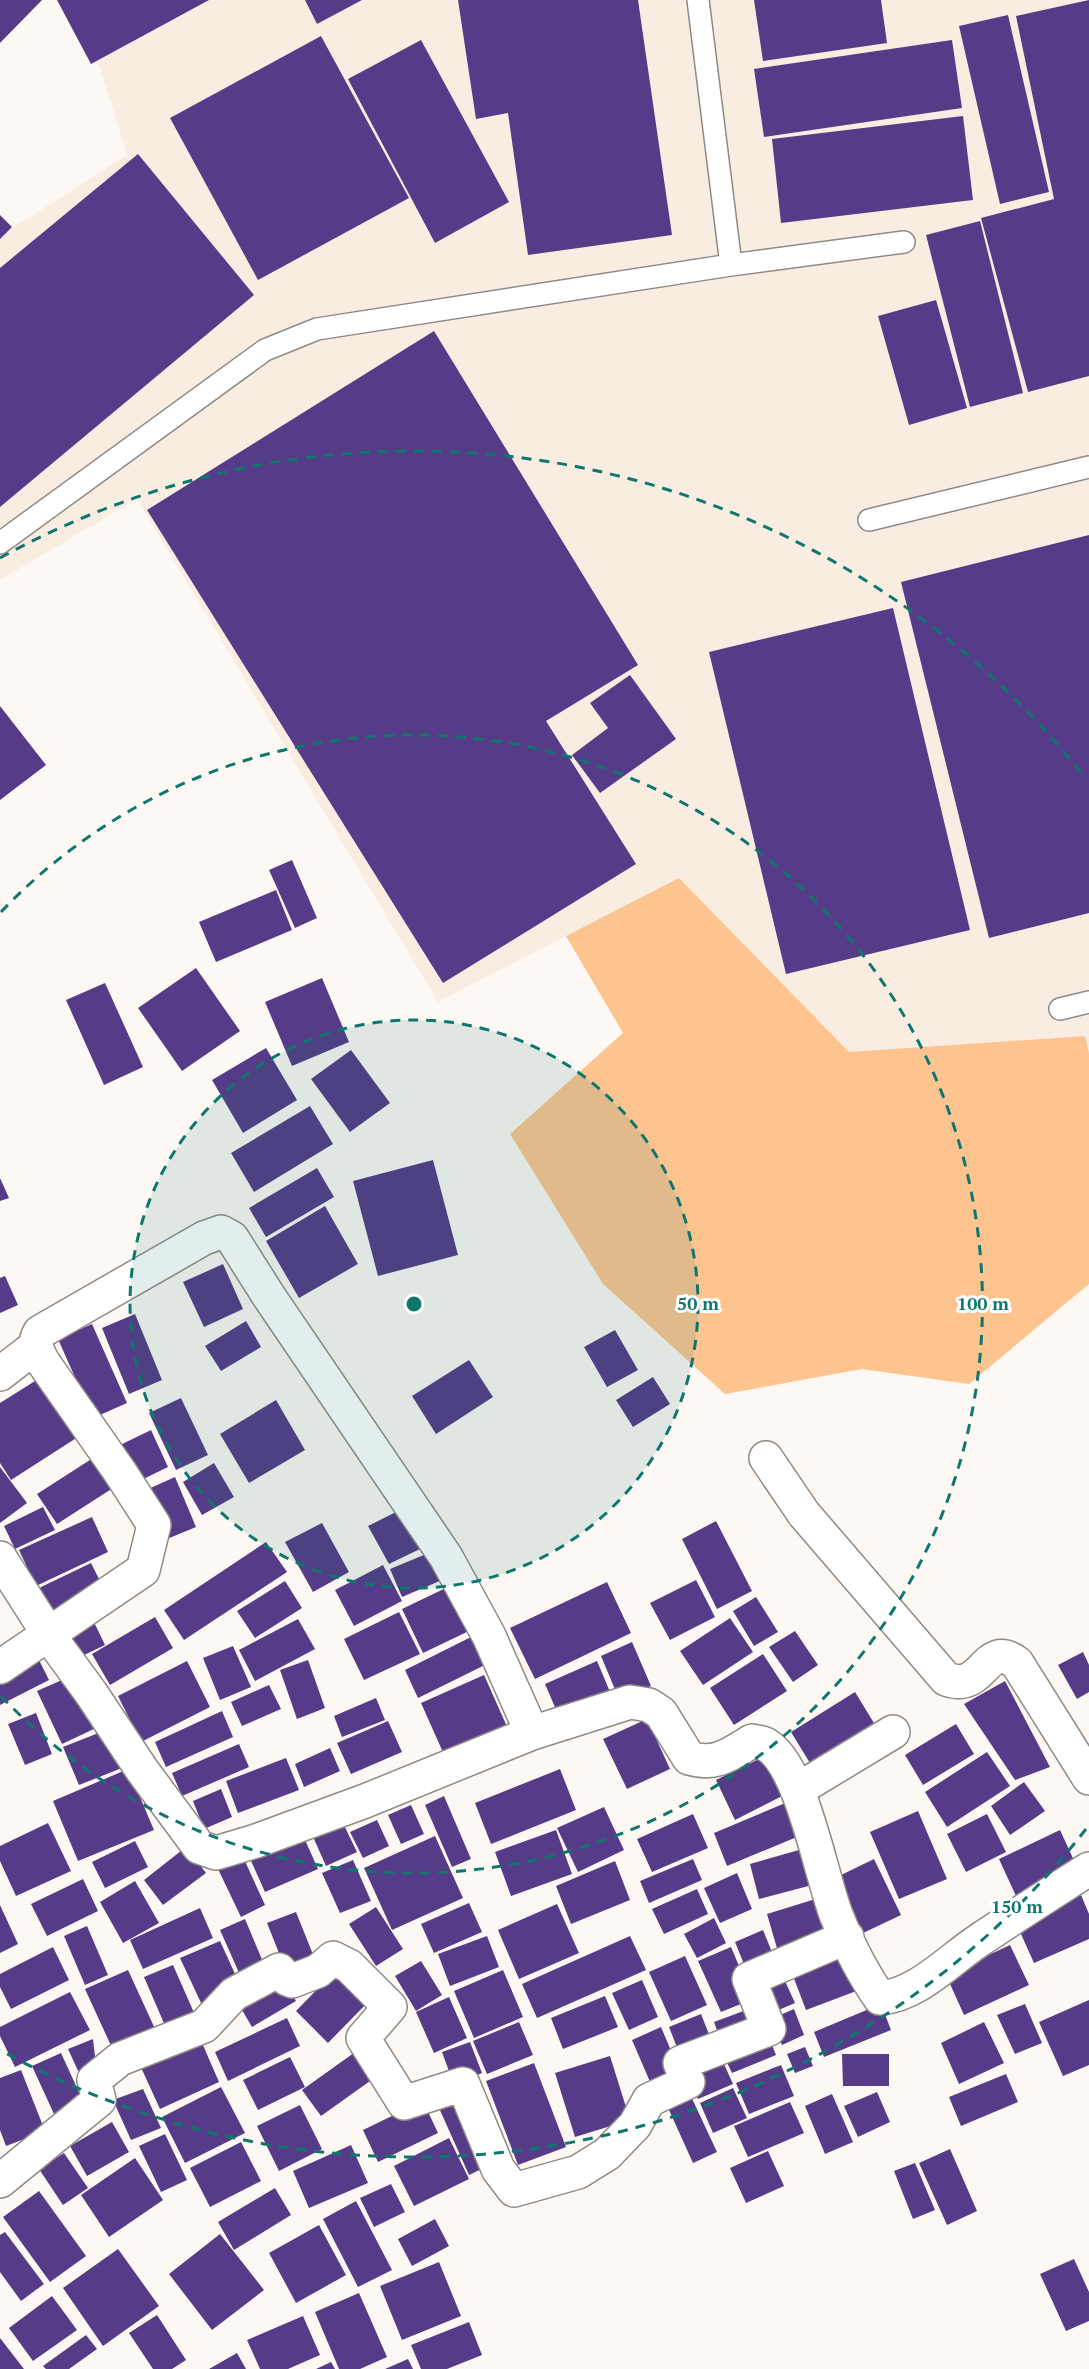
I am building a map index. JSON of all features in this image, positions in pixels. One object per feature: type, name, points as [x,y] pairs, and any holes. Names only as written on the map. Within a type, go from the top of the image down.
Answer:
[{"type":"street","points":[[0,1667],[143,1570],[154,1525],[43,1362],[36,1346],[36,1337],[40,1332],[204,1238],[221,1232],[228,1234],[446,1557],[489,1636],[532,1733]]},
{"type":"street","points":[[0,1374],[36,1346]]},
{"type":"street","points":[[766,1458],[804,1514],[946,1679],[958,1684],[973,1679],[981,1668],[996,1656],[1009,1656],[1017,1663],[1089,1778]]},
{"type":"street","points":[[0,1558],[142,1770],[199,1847],[216,1853],[266,1838],[365,1801],[532,1733],[630,1702],[649,1705],[661,1713],[689,1758],[704,1763],[720,1759],[752,1741],[766,1744],[789,1771],[837,1916],[872,1987],[880,1998],[892,1997],[906,1991],[980,1939],[1089,1869]]},
{"type":"street","points":[[797,1790],[893,1732]]},
{"type":"street","points":[[0,2181],[99,2100],[94,2080],[120,2058],[204,2026],[234,1994],[279,1970],[292,1981],[318,1971],[333,1958],[348,1966],[390,2007],[363,2038],[404,2103],[463,2084],[498,2169],[514,2190],[578,2172],[607,2154],[635,2125],[649,2100],[688,2082],[680,2063],[769,2029],[749,1979],[847,1937]]},
{"type":"lane","points":[[698,0],[731,264]]},
{"type":"lane","points":[[0,543],[265,350],[318,328],[731,264],[904,242]]},
{"type":"lane","points":[[869,520],[1089,467]]},
{"type":"lane","points":[[1060,1009],[1089,1002]]},
{"type":"shaded area","points":[[79,0],[1089,0],[1089,1053],[1085,1036],[849,1052],[679,878],[438,1002],[137,499],[0,580],[0,236],[127,155]]},
{"type":"shaded area","points":[[679,878],[849,1052],[1085,1036],[1089,1053],[1089,1284],[969,1384],[862,1369],[725,1394],[603,1284],[510,1134],[623,1033],[566,936]]},
{"type":"building","points":[[0,0],[42,0],[0,43]]},
{"type":"building","points":[[57,0],[209,0],[91,64]]},
{"type":"building","points":[[305,0],[362,0],[317,24]]},
{"type":"building","points":[[458,0],[638,0],[672,235],[528,255],[508,113],[476,119]]},
{"type":"building","points":[[754,0],[881,0],[887,43],[763,61]]},
{"type":"building","points":[[1089,0],[1089,376],[1028,392],[981,218],[1054,199],[1016,16]]},
{"type":"building","points":[[1008,15],[1049,192],[1000,204],[959,26]]},
{"type":"building","points":[[321,36],[409,198],[258,280],[170,118]]},
{"type":"building","points":[[421,40],[509,202],[435,243],[348,79]]},
{"type":"building","points":[[952,40],[962,108],[764,137],[754,69]]},
{"type":"building","points":[[963,116],[973,200],[781,223],[772,139]]},
{"type":"building","points":[[138,154],[254,295],[0,507],[0,268]]},
{"type":"building","points":[[0,215],[12,227],[0,239]]},
{"type":"building","points":[[980,221],[1023,393],[970,407],[926,235]]},
{"type":"building","points":[[936,300],[967,408],[909,425],[878,316]]},
{"type":"building","points":[[434,331],[638,665],[546,721],[636,864],[443,983],[147,510]]},
{"type":"building","points":[[1089,535],[1089,913],[989,938],[901,582]]},
{"type":"building","points":[[893,608],[970,930],[786,974],[709,652]]},
{"type":"building","points":[[630,675],[676,739],[600,793],[572,755],[608,728],[590,703]]},
{"type":"building","points":[[0,706],[46,765],[0,800]]},
{"type":"building","points":[[292,860],[317,918],[295,928],[269,870]]},
{"type":"building","points":[[276,890],[292,930],[216,962],[199,922]]},
{"type":"building","points":[[196,968],[240,1031],[182,1071],[138,1008]]},
{"type":"building","points":[[322,978],[349,1042],[292,1066],[265,1002]]},
{"type":"building","points":[[105,983],[143,1067],[104,1085],[66,1000]]},
{"type":"building","points":[[266,1048],[297,1100],[243,1133],[212,1080]]},
{"type":"building","points":[[351,1050],[390,1103],[350,1132],[311,1079]]},
{"type":"building","points":[[310,1106],[333,1144],[254,1192],[231,1153]]},
{"type":"building","points":[[433,1160],[458,1255],[378,1276],[353,1181]]},
{"type":"building","points":[[317,1168],[334,1197],[266,1237],[249,1208]]},
{"type":"building","points":[[0,1178],[9,1198],[0,1201]]},
{"type":"building","points":[[325,1206],[358,1264],[299,1298],[266,1241]]},
{"type":"building","points":[[223,1264],[243,1309],[204,1327],[183,1282]]},
{"type":"building","points":[[5,1276],[18,1305],[0,1313],[0,1278]]},
{"type":"building","points":[[135,1314],[162,1380],[129,1394],[102,1328]]},
{"type":"building","points":[[246,1321],[261,1347],[221,1371],[205,1346]]},
{"type":"building","points":[[92,1324],[127,1403],[93,1418],[58,1339]]},
{"type":"building","points":[[615,1330],[638,1370],[607,1387],[584,1347]]},
{"type":"building","points":[[469,1360],[493,1397],[436,1434],[412,1396]]},
{"type":"building","points":[[43,1376],[81,1435],[11,1480],[0,1463],[0,1403]]},
{"type":"building","points":[[653,1377],[670,1404],[633,1427],[616,1400]]},
{"type":"building","points":[[181,1398],[208,1455],[176,1470],[149,1413]]},
{"type":"building","points":[[276,1400],[305,1450],[249,1483],[220,1434]]},
{"type":"building","points":[[151,1430],[168,1467],[131,1485],[114,1448]]},
{"type":"building","points":[[93,1458],[113,1488],[57,1524],[37,1494]]},
{"type":"building","points":[[214,1463],[234,1497],[202,1515],[183,1482]]},
{"type":"building","points":[[0,1467],[27,1503],[0,1523]]},
{"type":"building","points":[[175,1477],[196,1527],[167,1539],[146,1490]]},
{"type":"building","points":[[43,1507],[55,1530],[15,1549],[4,1526]]},
{"type":"building","points":[[402,1509],[422,1548],[389,1564],[368,1526]]},
{"type":"building","points":[[92,1517],[108,1552],[36,1586],[19,1550]]},
{"type":"building","points":[[716,1521],[752,1591],[717,1609],[682,1539]]},
{"type":"building","points":[[322,1523],[349,1572],[313,1592],[285,1542]]},
{"type":"building","points":[[266,1542],[287,1572],[184,1640],[164,1610]]},
{"type":"building","points":[[431,1552],[442,1580],[402,1597],[390,1569]]},
{"type":"building","points":[[91,1563],[106,1593],[51,1620],[37,1589]]},
{"type":"building","points":[[383,1565],[402,1601],[354,1626],[335,1590]]},
{"type":"building","points":[[696,1580],[715,1617],[670,1640],[650,1603]]},
{"type":"building","points":[[285,1581],[302,1608],[255,1638],[237,1611]]},
{"type":"building","points":[[607,1582],[631,1633],[535,1679],[510,1628]]},
{"type":"building","points":[[450,1586],[471,1630],[423,1653],[402,1609]]},
{"type":"building","points":[[756,1597],[778,1632],[754,1646],[733,1611]]},
{"type":"building","points":[[399,1612],[420,1654],[364,1680],[344,1639]]},
{"type":"building","points":[[91,1616],[105,1645],[80,1657],[66,1628]]},
{"type":"building","points":[[155,1617],[173,1648],[110,1685],[92,1654]]},
{"type":"building","points":[[730,1618],[753,1652],[703,1685],[680,1651]]},
{"type":"building","points":[[298,1619],[315,1649],[255,1681],[239,1650]]},
{"type":"building","points":[[795,1631],[818,1665],[793,1682],[769,1647]]},
{"type":"building","points":[[477,1634],[491,1662],[418,1698],[405,1670]]},
{"type":"building","points":[[632,1642],[651,1686],[619,1699],[601,1656]]},
{"type":"building","points":[[233,1646],[251,1687],[220,1700],[203,1658]]},
{"type":"building","points":[[1083,1652],[1089,1665],[1089,1692],[1077,1699],[1058,1665]]},
{"type":"building","points":[[36,1654],[49,1680],[0,1705],[0,1673]]},
{"type":"building","points":[[763,1654],[787,1691],[734,1725],[710,1688]]},
{"type":"building","points":[[308,1660],[325,1708],[297,1719],[280,1670]]},
{"type":"building","points":[[187,1661],[210,1707],[141,1742],[118,1696]]},
{"type":"building","points":[[597,1661],[613,1699],[561,1721],[545,1684]]},
{"type":"building","points":[[484,1675],[509,1731],[446,1759],[421,1703]]},
{"type":"building","points":[[71,1676],[96,1728],[62,1744],[37,1691]]},
{"type":"building","points":[[1005,1681],[1050,1767],[1015,1780],[964,1704]]},
{"type":"building","points":[[269,1685],[281,1709],[242,1726],[231,1702]]},
{"type":"building","points":[[855,1692],[877,1728],[813,1768],[791,1732]]},
{"type":"building","points":[[376,1698],[385,1720],[342,1737],[334,1716]]},
{"type":"building","points":[[222,1711],[233,1737],[166,1767],[155,1742]]},
{"type":"building","points":[[36,1713],[52,1754],[25,1765],[8,1724]]},
{"type":"building","points":[[647,1719],[670,1769],[627,1789],[603,1739]]},
{"type":"building","points":[[388,1721],[402,1752],[351,1774],[337,1743]]},
{"type":"building","points":[[956,1724],[974,1754],[923,1785],[905,1755]]},
{"type":"building","points":[[106,1730],[122,1768],[79,1785],[63,1747]]},
{"type":"building","points":[[239,1744],[249,1767],[182,1796],[172,1773]]},
{"type":"building","points":[[330,1748],[340,1771],[304,1787],[295,1764]]},
{"type":"building","points":[[987,1752],[1010,1786],[947,1827],[925,1792]]},
{"type":"building","points":[[765,1756],[784,1795],[735,1820],[716,1780]]},
{"type":"building","points":[[286,1758],[299,1790],[238,1813],[226,1781]]},
{"type":"building","points":[[128,1769],[154,1830],[78,1861],[53,1801]]},
{"type":"building","points":[[560,1769],[576,1810],[491,1844],[475,1803]]},
{"type":"building","points":[[1024,1782],[1045,1811],[1010,1835],[991,1806]]},
{"type":"building","points":[[221,1789],[232,1817],[204,1829],[193,1801]]},
{"type":"building","points":[[444,1796],[471,1859],[452,1867],[425,1805]]},
{"type":"building","points":[[790,1801],[804,1834],[727,1866],[714,1833]]},
{"type":"building","points":[[411,1805],[424,1834],[401,1844],[388,1815]]},
{"type":"building","points":[[604,1807],[624,1850],[578,1872],[557,1828]]},
{"type":"building","points":[[918,1811],[947,1879],[899,1899],[870,1832]]},
{"type":"building","points":[[693,1814],[708,1848],[652,1872],[637,1839]]},
{"type":"building","points":[[987,1814],[1006,1852],[966,1872],[947,1834]]},
{"type":"building","points":[[340,1817],[357,1852],[326,1866],[310,1830]]},
{"type":"building","points":[[377,1820],[389,1846],[363,1858],[350,1832]]},
{"type":"building","points":[[48,1823],[71,1871],[16,1896],[0,1861],[0,1846]]},
{"type":"building","points":[[556,1830],[572,1874],[511,1896],[495,1852]]},
{"type":"building","points":[[1060,1830],[1077,1867],[1016,1896],[999,1859]]},
{"type":"building","points":[[301,1831],[318,1869],[265,1892],[248,1854]]},
{"type":"building","points":[[435,1836],[463,1898],[392,1930],[364,1868]]},
{"type":"building","points":[[135,1841],[148,1867],[105,1888],[92,1862]]},
{"type":"building","points":[[186,1847],[206,1873],[163,1905],[144,1880]]},
{"type":"building","points":[[806,1848],[816,1884],[759,1899],[750,1864]]},
{"type":"building","points":[[243,1857],[265,1905],[241,1917],[218,1869]]},
{"type":"building","points":[[693,1859],[702,1880],[649,1903],[640,1881]]},
{"type":"building","points":[[874,1859],[901,1915],[861,1934],[835,1878]]},
{"type":"building","points":[[353,1860],[371,1901],[340,1913],[322,1873]]},
{"type":"building","points":[[615,1861],[630,1900],[571,1924],[556,1886]]},
{"type":"building","points":[[737,1873],[752,1909],[720,1923],[704,1888]]},
{"type":"building","points":[[83,1879],[98,1911],[47,1936],[31,1904]]},
{"type":"building","points":[[135,1881],[159,1923],[123,1943],[100,1902]]},
{"type":"building","points":[[697,1889],[708,1914],[664,1934],[652,1909]]},
{"type":"building","points":[[1081,1895],[1089,1914],[1089,1939],[1034,1963],[1016,1923]]},
{"type":"building","points":[[822,1897],[835,1937],[779,1955],[767,1914]]},
{"type":"building","points":[[469,1903],[482,1932],[434,1953],[421,1924]]},
{"type":"building","points":[[557,1904],[579,1953],[519,1979],[498,1930]]},
{"type":"building","points":[[0,1905],[18,1944],[0,1953]]},
{"type":"building","points":[[376,1907],[403,1949],[376,1966],[349,1924]]},
{"type":"building","points":[[200,1908],[213,1938],[143,1969],[130,1940]]},
{"type":"building","points":[[296,1912],[318,1967],[289,1978],[267,1923]]},
{"type":"building","points":[[714,1918],[726,1943],[697,1958],[684,1934]]},
{"type":"building","points":[[245,1919],[268,1974],[244,1984],[220,1930]]},
{"type":"building","points":[[87,1926],[108,1975],[85,1985],[64,1936]]},
{"type":"building","points":[[763,1930],[776,1962],[748,1974],[735,1942]]},
{"type":"building","points":[[487,1936],[499,1967],[450,1986],[438,1954]]},
{"type":"building","points":[[630,1936],[646,1970],[537,2018],[522,1984]]},
{"type":"building","points":[[220,1941],[241,1987],[202,2005],[180,1958]]},
{"type":"building","points":[[1010,1945],[1029,1985],[964,2015],[946,1975]]},
{"type":"building","points":[[53,1947],[69,1980],[11,2009],[0,1987],[0,1974]]},
{"type":"building","points":[[731,1947],[753,1999],[721,2012],[698,1961]]},
{"type":"building","points":[[843,1948],[859,1990],[806,2010],[790,1968]]},
{"type":"building","points":[[685,1956],[707,2005],[671,2021],[649,1972]]},
{"type":"building","points":[[421,1961],[442,1995],[416,2011],[395,1976]]},
{"type":"building","points":[[173,1965],[199,2024],[170,2037],[144,1977]]},
{"type":"building","points":[[337,1969],[370,2000],[328,2043],[296,2011]]},
{"type":"building","points":[[128,1970],[156,2031],[113,2050],[85,1989]]},
{"type":"building","points":[[503,1970],[523,2017],[474,2038],[454,1991]]},
{"type":"building","points":[[780,1970],[795,2003],[767,2015],[753,1982]]},
{"type":"building","points":[[278,1972],[296,2001],[252,2027],[235,1998]]},
{"type":"building","points":[[642,1980],[658,2017],[629,2030],[612,1993]]},
{"type":"building","points":[[70,1992],[90,2030],[15,2067],[0,2036],[0,2027]]},
{"type":"building","points":[[605,1996],[618,2027],[563,2049],[551,2018]]},
{"type":"building","points":[[449,1997],[467,2038],[434,2053],[416,2012]]},
{"type":"building","points":[[1089,2000],[1089,2065],[1063,2076],[1039,2022]]},
{"type":"building","points":[[881,2004],[891,2030],[824,2057],[814,2032]]},
{"type":"building","points":[[1025,2004],[1042,2043],[1015,2054],[997,2015]]},
{"type":"building","points":[[757,2006],[766,2027],[722,2044],[714,2022]]},
{"type":"building","points":[[794,2009],[804,2035],[782,2045],[771,2019]]},
{"type":"building","points":[[701,2014],[714,2047],[682,2060],[669,2027]]},
{"type":"building","points":[[287,2018],[300,2046],[228,2081],[215,2052]]},
{"type":"building","points":[[519,2022],[533,2055],[487,2074],[473,2041]]},
{"type":"building","points":[[984,2022],[1004,2063],[959,2084],[941,2043]]},
{"type":"building","points":[[661,2027],[683,2079],[654,2091],[632,2040]]},
{"type":"building","points":[[768,2035],[776,2055],[732,2073],[723,2054]]},
{"type":"building","points":[[199,2036],[219,2082],[160,2109],[139,2063]]},
{"type":"building","points":[[93,2039],[96,2065],[80,2075],[68,2049]]},
{"type":"building","points":[[470,2042],[482,2073],[454,2085],[442,2052]]},
{"type":"building","points":[[805,2047],[813,2066],[795,2073],[787,2054]]},
{"type":"building","points":[[358,2050],[377,2076],[321,2116],[302,2090]]},
{"type":"building","points":[[61,2053],[83,2101],[54,2114],[32,2066]]},
{"type":"building","points":[[719,2053],[733,2084],[698,2099],[684,2068]]},
{"type":"building","points":[[842,2054],[889,2054],[889,2086],[843,2086]]},
{"type":"building","points":[[610,2056],[630,2120],[575,2137],[555,2073]]},
{"type":"building","points":[[290,2057],[305,2087],[258,2110],[243,2080]]},
{"type":"building","points":[[534,2063],[566,2147],[518,2165],[486,2081]]},
{"type":"building","points":[[781,2065],[794,2096],[749,2114],[736,2083]]},
{"type":"building","points":[[21,2070],[45,2131],[6,2146],[0,2130],[0,2078]]},
{"type":"building","points":[[1006,2074],[1018,2102],[961,2126],[949,2097]]},
{"type":"building","points":[[221,2087],[245,2133],[185,2163],[162,2117]]},
{"type":"building","points":[[733,2088],[747,2118],[713,2133],[700,2103]]},
{"type":"building","points":[[143,2089],[161,2128],[131,2140],[113,2100]]},
{"type":"building","points":[[462,2089],[490,2165],[469,2175],[435,2099]]},
{"type":"building","points":[[688,2090],[717,2152],[693,2163],[665,2101]]},
{"type":"building","points":[[877,2092],[890,2122],[858,2137],[844,2106]]},
{"type":"building","points":[[832,2094],[853,2142],[825,2154],[805,2106]]},
{"type":"building","points":[[423,2101],[438,2133],[378,2162],[363,2130]]},
{"type":"building","points":[[790,2102],[804,2133],[748,2157],[734,2126]]},
{"type":"building","points":[[300,2105],[322,2149],[279,2171],[257,2126]]},
{"type":"building","points":[[112,2122],[129,2152],[87,2176],[70,2146]]},
{"type":"building","points":[[165,2134],[187,2180],[161,2192],[139,2146]]},
{"type":"building","points":[[449,2138],[469,2179],[414,2206],[394,2166]]},
{"type":"building","points":[[241,2142],[261,2181],[210,2207],[190,2168]]},
{"type":"building","points":[[351,2145],[368,2183],[309,2208],[293,2171]]},
{"type":"building","points":[[950,2149],[977,2211],[947,2225],[919,2163]]},
{"type":"building","points":[[768,2151],[784,2186],[746,2203],[730,2168]]},
{"type":"building","points":[[64,2153],[88,2188],[63,2205],[39,2169]]},
{"type":"building","points":[[135,2158],[163,2200],[109,2237],[81,2195]]},
{"type":"building","points":[[915,2163],[935,2210],[913,2219],[894,2171]]},
{"type":"building","points":[[391,2184],[405,2212],[374,2227],[360,2198]]},
{"type":"building","points":[[275,2188],[291,2215],[234,2250],[218,2222]]},
{"type":"building","points":[[39,2191],[86,2256],[50,2282],[3,2217]]},
{"type":"building","points":[[356,2201],[392,2270],[358,2287],[323,2219]]},
{"type":"building","points":[[435,2219],[449,2246],[412,2266],[398,2239]]},
{"type":"building","points":[[319,2225],[346,2275],[296,2303],[269,2253]]},
{"type":"building","points":[[5,2232],[44,2284],[21,2301],[0,2272],[0,2235]]},
{"type":"building","points":[[220,2234],[264,2290],[212,2330],[169,2274]]},
{"type":"building","points":[[118,2249],[159,2306],[103,2346],[63,2288]]},
{"type":"building","points":[[1074,2259],[1089,2292],[1089,2321],[1066,2331],[1040,2274]]},
{"type":"building","points":[[439,2262],[461,2316],[402,2340],[380,2286]]},
{"type":"building","points":[[359,2293],[387,2357],[360,2369],[339,2369],[315,2312]]},
{"type":"building","points":[[52,2296],[77,2330],[33,2361],[9,2328]]},
{"type":"building","points":[[157,2315],[186,2360],[172,2369],[153,2369],[129,2333]]},
{"type":"building","points":[[303,2316],[320,2355],[288,2369],[260,2369],[247,2340]]},
{"type":"building","points":[[469,2322],[482,2355],[447,2369],[421,2369],[411,2345]]},
{"type":"building","points":[[86,2335],[97,2349],[69,2369],[46,2369],[43,2366]]},
{"type":"building","points":[[0,2338],[24,2369],[0,2369]]},
{"type":"building","points":[[237,2353],[246,2369],[209,2369]]},
{"type":"building","points":[[408,2359],[413,2369],[385,2369]]},
{"type":"building","points":[[331,2362],[335,2369],[316,2369]]}]
